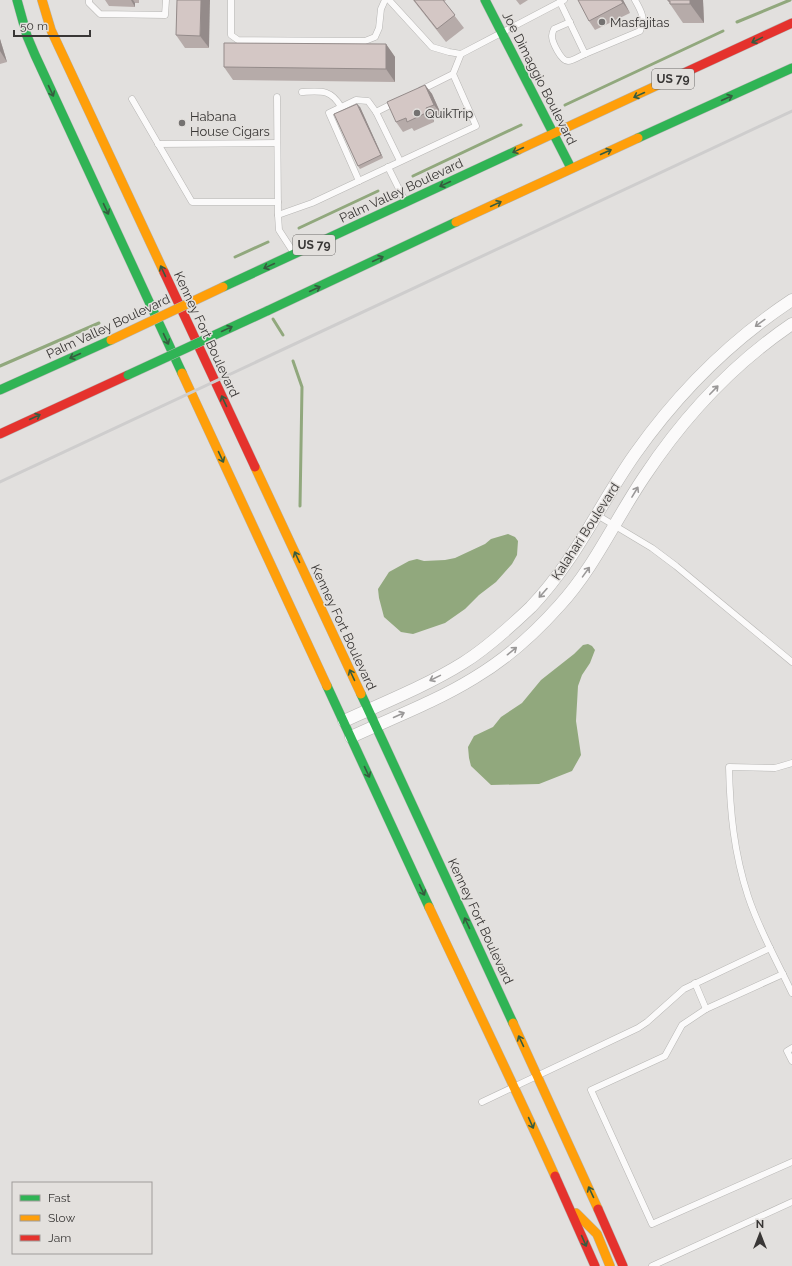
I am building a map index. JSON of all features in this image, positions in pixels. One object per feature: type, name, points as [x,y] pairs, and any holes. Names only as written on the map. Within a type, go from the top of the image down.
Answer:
[{"type":"main road","points":[[17,0],[34,56],[475,1006],[515,1087],[595,1266]]},
{"type":"main road","name":"Kenney Fort Boulevard","points":[[42,0],[51,30],[84,102],[376,726],[601,1212],[623,1266]]},
{"type":"main road","name":"Joe Dimaggio Boulevard","points":[[485,0],[571,168]]},
{"type":"main road","name":"Palm Valley Boulevard","points":[[0,390],[792,24]]},
{"type":"main road","points":[[0,434],[571,168],[792,68]]},
{"type":"main road","points":[[567,1202],[597,1234],[610,1266]]},
{"type":"street","name":"Kalahari Boulevard","points":[[344,721],[444,674],[479,652],[530,607],[570,559],[635,454],[662,419],[694,382],[735,342],[792,300]]},
{"type":"street","name":"Kalahari Boulevard","points":[[351,737],[454,690],[475,678],[512,652],[548,619],[590,566],[644,477],[663,450],[698,407],[736,369],[792,324]]},
{"type":"lane","points":[[89,0],[89,3],[100,14],[165,15],[166,0]]},
{"type":"lane","points":[[230,0],[230,35],[238,40],[346,41],[365,41],[375,36],[379,28],[381,9],[385,0]]},
{"type":"lane","points":[[389,0],[432,47],[461,54]]},
{"type":"lane","points":[[570,22],[554,29],[552,35],[562,58],[569,61],[640,31],[643,24],[643,15],[635,0]]},
{"type":"lane","points":[[418,91],[452,74],[461,54],[562,1],[570,22],[586,54]]},
{"type":"lane","points":[[278,215],[312,203],[400,160],[476,126],[452,74]]},
{"type":"lane","points":[[302,92],[326,92],[336,99],[341,107]]},
{"type":"lane","points":[[277,97],[279,230],[295,254]]},
{"type":"lane","points":[[132,99],[192,202],[278,202]]},
{"type":"lane","points":[[359,181],[329,113],[356,100],[368,101],[376,112],[400,160]]},
{"type":"lane","points":[[376,112],[397,101]]},
{"type":"lane","points":[[158,144],[278,143]]},
{"type":"lane","points":[[388,167],[406,202]]},
{"type":"lane","points":[[598,516],[652,548],[676,566],[792,662]]},
{"type":"lane","points":[[792,763],[776,768],[728,767],[730,806],[739,866],[748,897],[770,948],[792,993]]},
{"type":"lane","points":[[482,1102],[643,1025],[674,996],[684,989],[770,948]]},
{"type":"lane","points":[[783,974],[706,1009],[682,1025],[666,1056],[591,1090],[652,1224],[792,1162]]},
{"type":"lane","points":[[695,983],[706,1009]]},
{"type":"lane","points":[[792,1048],[787,1051],[792,1061]]},
{"type":"lane","points":[[652,1266],[792,1202]]},
{"type":"shaded area","points":[[508,534],[515,537],[518,541],[517,555],[512,564],[496,582],[479,595],[465,609],[445,623],[413,634],[401,632],[384,617],[378,589],[389,572],[409,561],[417,559],[424,561],[455,558],[485,544],[491,539]]},
{"type":"shaded area","points":[[588,644],[595,650],[578,686],[576,721],[581,755],[572,771],[539,784],[491,785],[471,766],[468,747],[474,736],[493,727],[501,717],[522,703],[541,680],[583,645]]},
{"type":"building","points":[[177,0],[201,0],[200,36],[176,35]]},
{"type":"building","points":[[414,0],[443,0],[455,15],[437,29]]},
{"type":"building","points":[[578,0],[621,0],[623,3],[589,21]]},
{"type":"building","points":[[668,0],[690,0],[690,4],[670,4],[670,1]]},
{"type":"building","points":[[224,43],[386,44],[386,69],[224,67]]},
{"type":"building","points":[[425,85],[434,105],[426,108],[428,112],[407,122],[406,118],[396,122],[387,102]]},
{"type":"building","points":[[357,104],[381,155],[358,166],[334,114]]},
{"type":"waterway","points":[[737,22],[790,0]]},
{"type":"waterway","points":[[565,105],[723,31]]},
{"type":"waterway","points":[[413,176],[521,125]]},
{"type":"waterway","points":[[299,228],[378,191]]},
{"type":"waterway","points":[[235,257],[268,242]]},
{"type":"waterway","points":[[273,319],[283,335]]},
{"type":"waterway","points":[[0,366],[99,323]]},
{"type":"waterway","points":[[293,361],[302,387],[300,506]]},
{"type":"railway","points":[[0,482],[792,111]]},
{"type":"traffic: fast","points":[[17,0],[27,36],[35,55],[182,373]]},
{"type":"traffic: fast","points":[[485,0],[571,168]]},
{"type":"traffic: fast","points":[[638,138],[792,68]]},
{"type":"traffic: fast","points":[[223,287],[518,150]]},
{"type":"traffic: fast","points":[[267,311],[456,222]]},
{"type":"traffic: fast","points":[[128,375],[267,311]]},
{"type":"traffic: fast","points":[[0,390],[111,340]]},
{"type":"traffic: fast","points":[[327,686],[429,907]]},
{"type":"traffic: fast","points":[[361,694],[513,1023]]},
{"type":"traffic: slow","points":[[42,0],[51,30],[164,272]]},
{"type":"traffic: slow","points":[[518,150],[660,84]]},
{"type":"traffic: slow","points":[[456,222],[638,138]]},
{"type":"traffic: slow","points":[[111,340],[223,287]]},
{"type":"traffic: slow","points":[[182,373],[327,686]]},
{"type":"traffic: slow","points":[[255,467],[361,694]]},
{"type":"traffic: slow","points":[[429,907],[555,1176]]},
{"type":"traffic: slow","points":[[513,1023],[598,1209]]},
{"type":"traffic: slow","points":[[576,1213],[597,1234],[610,1266]]},
{"type":"traffic: jam","points":[[660,84],[792,23]]},
{"type":"traffic: jam","points":[[164,272],[255,467]]},
{"type":"traffic: jam","points":[[0,434],[128,375]]},
{"type":"traffic: jam","points":[[555,1176],[595,1266]]},
{"type":"traffic: jam","points":[[598,1209],[623,1266]]},
{"type":"place","name":"Masfajitas","points":[[602,22]]},
{"type":"place","name":"QuikTrip","points":[[417,113]]},
{"type":"place","name":"Habana House Cigars","points":[[182,123]]}]
